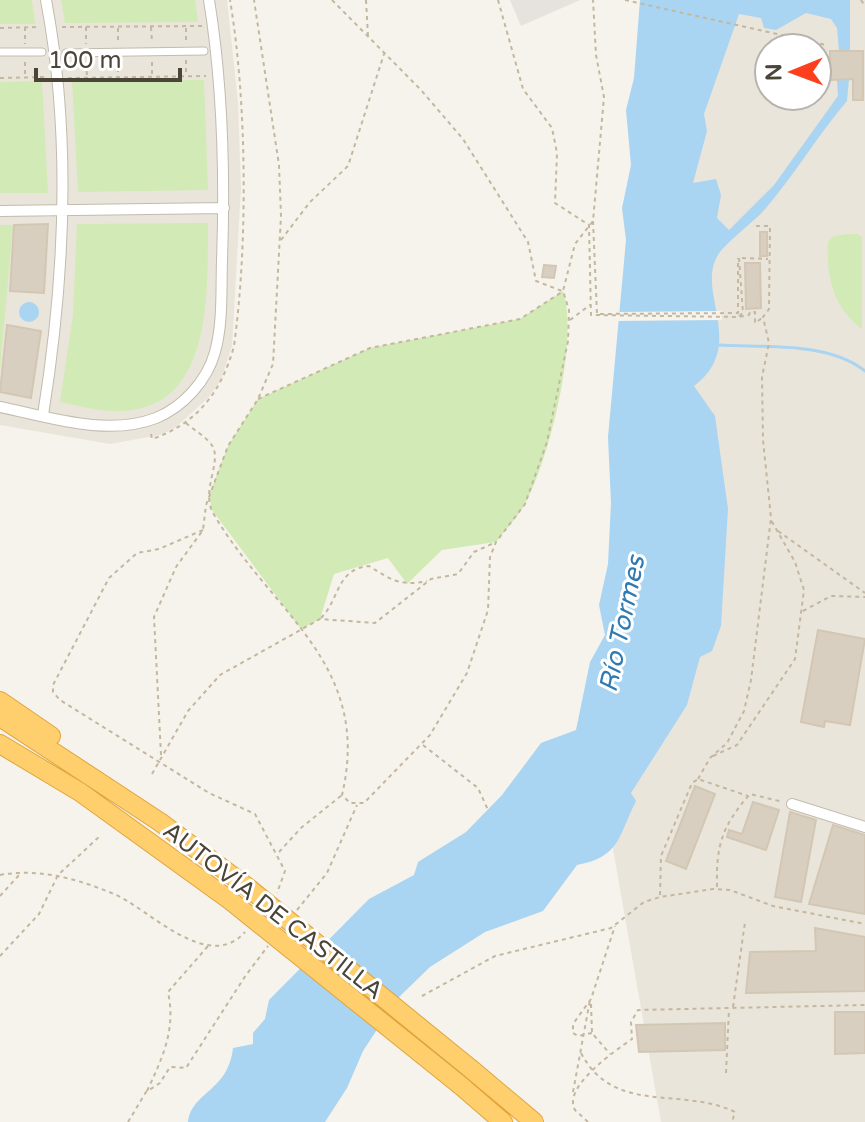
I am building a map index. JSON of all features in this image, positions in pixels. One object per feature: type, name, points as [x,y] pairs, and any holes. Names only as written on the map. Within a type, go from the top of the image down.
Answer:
[{"type":"highway","points":[[0,701],[54,738],[160,822]]},
{"type":"highway","name":"AUTOVÍA DE CASTILLA","points":[[0,717],[160,822],[246,886],[491,1083],[534,1122]]},
{"type":"highway","name":"AUTOVÍA DE CASTILLA","points":[[0,744],[80,792],[231,901],[503,1122]]},
{"type":"highway","points":[[491,1083],[547,1122]]},
{"type":"street","points":[[43,415],[55,345],[63,210],[60,118],[46,0]]},
{"type":"street","points":[[0,407],[126,426],[158,418],[195,389],[215,352],[220,317],[224,208],[216,50],[209,0]]},
{"type":"street","points":[[66,53],[204,51]]},
{"type":"street","points":[[0,52],[42,52]]},
{"type":"street","points":[[0,211],[224,208]]},
{"type":"street","points":[[792,804],[865,827]]},
{"type":"path","points":[[254,0],[279,165],[281,241],[273,364],[258,399],[228,446],[209,495],[212,510],[328,669],[344,704],[349,735],[342,795],[301,828],[278,853]]},
{"type":"path","points":[[332,0],[463,139],[528,242],[536,281],[563,291]]},
{"type":"path","points":[[366,0],[368,37]]},
{"type":"path","points":[[498,0],[523,89],[552,128],[557,153],[555,203],[589,225]]},
{"type":"path","points":[[593,0],[596,55],[604,97],[593,221],[594,311],[600,316]]},
{"type":"path","points":[[625,0],[770,32]]},
{"type":"path","points":[[861,0],[865,6]]},
{"type":"path","points":[[62,27],[202,26]]},
{"type":"path","points":[[0,28],[39,27]]},
{"type":"path","points":[[281,241],[310,202],[348,166],[384,53]]},
{"type":"path","points":[[68,78],[206,76]]},
{"type":"path","points":[[0,78],[45,77]]},
{"type":"path","points":[[342,795],[350,803],[364,803],[422,744],[467,673],[488,610],[489,565],[496,542],[525,504],[537,476],[565,367],[569,321],[563,291],[575,244],[593,221]]},
{"type":"path","points":[[589,225],[591,315],[738,315],[755,312],[755,323],[769,309],[772,226],[755,226]]},
{"type":"path","points":[[738,315],[740,258],[770,259]]},
{"type":"path","points":[[258,399],[370,348],[520,319],[563,291]]},
{"type":"path","points":[[569,321],[590,305]]},
{"type":"path","points":[[660,897],[661,856],[671,825],[692,783],[698,779],[710,758],[727,743],[744,711],[751,680],[771,518],[763,440],[762,377],[769,343],[763,317]]},
{"type":"path","points":[[151,434],[152,439],[186,423],[212,444],[216,455],[203,530],[176,567],[154,617],[161,755]]},
{"type":"path","points":[[710,758],[737,745],[795,659],[802,611],[801,578],[771,518]]},
{"type":"path","points":[[158,761],[60,700],[53,692],[53,685],[109,578],[137,553],[159,549],[203,530]]},
{"type":"path","points":[[778,531],[865,595]]},
{"type":"path","points":[[152,774],[188,711],[220,675],[320,619],[334,605],[338,584],[349,571],[369,566],[386,580],[401,585],[428,581],[458,574],[474,552],[496,542]]},
{"type":"path","points":[[320,619],[375,623],[428,581]]},
{"type":"path","points":[[802,611],[831,596],[865,595]]},
{"type":"path","points":[[422,744],[478,788],[488,810]]},
{"type":"path","points":[[698,779],[748,796],[759,794],[792,804]]},
{"type":"path","points":[[717,889],[720,840],[729,819],[748,796]]},
{"type":"path","points":[[0,956],[39,914],[58,875],[100,836]]},
{"type":"path","points":[[0,896],[21,873]]},
{"type":"path","points":[[0,875],[58,875]]},
{"type":"path","points":[[422,996],[495,956],[587,936],[616,924],[644,902],[660,897],[730,890],[773,906],[865,924]]},
{"type":"path","points":[[726,1073],[731,1008],[745,922]]},
{"type":"path","points":[[588,1122],[575,1110],[573,1095],[591,999],[616,924]]},
{"type":"path","points":[[128,1122],[146,1092],[171,1035],[173,1015],[168,992],[209,944]]},
{"type":"path","points":[[591,999],[592,1033],[610,1054]]},
{"type":"path","points":[[591,999],[573,1024],[573,1033],[584,1036],[592,1033]]},
{"type":"path","points":[[573,1095],[591,1072],[632,1039],[631,1022],[638,1010],[865,1005]]},
{"type":"path","points":[[581,1053],[591,1072],[634,1097],[718,1104],[735,1112],[732,1122]]},
{"type":"path","points":[[146,1092],[160,1083],[170,1067],[186,1068],[188,1065]]},
{"type":"shaded area","points":[[0,0],[227,0],[238,102],[241,188],[232,346],[221,380],[208,398],[175,428],[160,435],[110,444],[0,425]]},
{"type":"shaded area","points":[[510,0],[580,0],[521,26]]},
{"type":"shaded area","points":[[725,0],[865,0],[865,1122],[661,1122],[607,815],[698,58]]},
{"type":"green space","points":[[0,0],[32,0],[35,24],[0,24]]},
{"type":"green space","points":[[61,0],[195,0],[198,22],[65,23]]},
{"type":"green space","points":[[204,80],[208,190],[78,192],[72,81]]},
{"type":"green space","points":[[42,81],[48,193],[0,193],[0,82]]},
{"type":"green space","points":[[208,223],[207,281],[198,344],[188,371],[171,392],[147,407],[114,411],[60,402],[73,315],[77,224]]},
{"type":"green space","points":[[0,225],[13,225],[0,371]]},
{"type":"green space","points":[[847,234],[862,237],[862,329],[838,301],[828,267],[828,242],[834,236]]},
{"type":"green space","points":[[563,291],[567,338],[560,398],[535,482],[516,518],[496,542],[442,550],[407,584],[388,558],[334,574],[320,619],[301,629],[212,510],[209,495],[228,446],[258,399],[370,348],[520,319]]},
{"type":"water","name":"Río Tormes","points":[[640,0],[850,0],[850,51],[839,51],[837,28],[831,19],[806,13],[776,30],[764,28],[761,18],[739,14],[704,114],[707,131],[693,183],[716,179],[721,195],[717,218],[729,230],[774,185],[826,112],[833,112],[833,103],[838,96],[837,80],[849,79],[847,101],[766,208],[718,255],[713,270],[719,336],[717,353],[710,370],[694,386],[715,416],[728,509],[721,626],[712,651],[700,657],[687,705],[631,793],[636,801],[616,844],[602,857],[577,865],[543,911],[485,932],[430,967],[397,999],[363,1051],[347,1088],[325,1122],[188,1122],[196,1104],[224,1074],[233,1048],[253,1044],[253,1033],[265,1019],[269,1000],[369,899],[414,875],[418,862],[466,832],[502,795],[541,743],[576,730],[590,662],[605,635],[599,605],[608,564],[611,503],[608,437],[626,240],[622,208],[631,165],[626,110],[634,78]]},
{"type":"water","points":[[29,302],[36,305],[39,312],[36,319],[29,322],[22,319],[19,312],[22,305]]},
{"type":"pier","points":[[721,311],[722,320],[614,321],[615,312]]},
{"type":"building","points":[[833,51],[863,51],[863,100],[853,100],[853,79],[833,80]]},
{"type":"building","points":[[48,224],[44,293],[10,291],[14,225]]},
{"type":"building","points":[[760,232],[767,232],[767,256],[760,256]]},
{"type":"building","points":[[745,263],[760,263],[761,308],[746,309]]},
{"type":"building","points":[[544,265],[556,266],[554,278],[542,277]]},
{"type":"building","points":[[7,325],[41,331],[31,398],[0,392]]},
{"type":"building","points":[[818,630],[865,639],[850,725],[825,721],[824,727],[801,722]]},
{"type":"building","points":[[695,786],[715,794],[686,869],[666,861]]},
{"type":"building","points":[[753,802],[779,810],[766,850],[727,837],[729,830],[742,834]]},
{"type":"building","points":[[790,812],[816,820],[801,902],[775,897]]},
{"type":"building","points":[[833,825],[865,835],[865,914],[809,904]]},
{"type":"building","points":[[815,928],[865,937],[865,991],[746,993],[750,952],[816,951]]},
{"type":"building","points":[[835,1012],[865,1012],[865,1053],[835,1054]]},
{"type":"building","points":[[725,1023],[725,1050],[639,1052],[636,1025]]},
{"type":"waterway","points":[[718,345],[814,350],[850,361],[865,371]]}]
